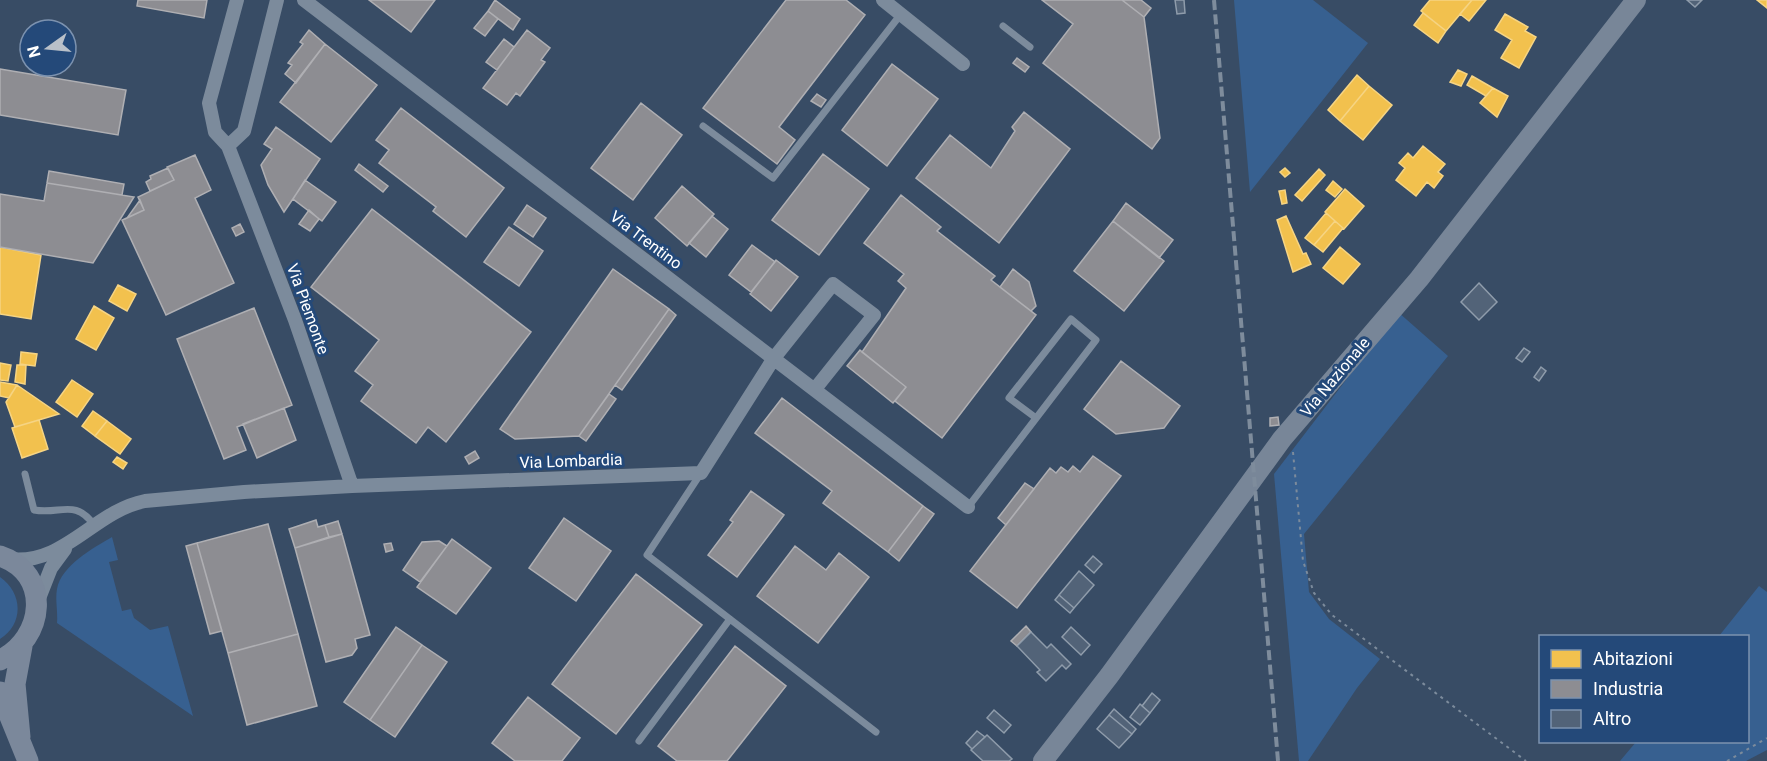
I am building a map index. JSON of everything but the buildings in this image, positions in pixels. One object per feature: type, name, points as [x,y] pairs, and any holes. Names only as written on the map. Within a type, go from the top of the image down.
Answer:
[{"type":"main road","points":[[3,557],[28,578],[37,606],[36,620],[22,646],[15,684],[20,736]]},
{"type":"main road","points":[[0,660],[22,646]]},
{"type":"main road","points":[[0,692],[20,736],[28,761]]},
{"type":"street","name":"Via Piemonte","points":[[237,0],[209,103],[215,132],[228,146],[295,320],[352,486]]},
{"type":"street","points":[[228,146],[244,131],[277,0]]},
{"type":"street","name":"Via Trentino","points":[[304,0],[968,507]]},
{"type":"street","points":[[883,0],[963,64]]},
{"type":"street","name":"Via Nazionale","points":[[1043,761],[1109,676],[1282,439],[1419,279],[1636,0]]},
{"type":"street","points":[[701,473],[774,358],[833,284],[874,315],[815,389]]},
{"type":"street","name":"Via Lombardia","points":[[3,557],[22,560],[44,556],[128,505],[145,501],[244,492],[352,486],[701,473]]},
{"type":"street","name":"Via Lombardia","points":[[37,606],[51,568],[76,538]]},
{"type":"lane","points":[[703,126],[773,178],[901,14]]},
{"type":"lane","points":[[1003,26],[1030,47]]},
{"type":"lane","points":[[968,507],[1096,340],[1071,319],[1009,398],[1036,418]]},
{"type":"lane","points":[[701,473],[647,555],[876,732]]},
{"type":"lane","points":[[25,474],[34,510],[74,509],[84,513],[94,525]]},
{"type":"lane","points":[[639,741],[730,619]]},
{"type":"path","points":[[1282,439],[1292,446],[1296,466],[1303,561],[1314,592],[1332,615],[1526,761]]},
{"type":"path","points":[[1727,761],[1767,738]]},
{"type":"shaded area","points":[[1234,0],[1313,0],[1368,43],[1250,192]]},
{"type":"shaded area","points":[[1398,312],[1448,356],[1304,534],[1309,592],[1329,619],[1380,659],[1357,688],[1308,761],[1299,761],[1274,474]]},
{"type":"shaded area","points":[[112,537],[118,560],[109,562],[122,611],[131,609],[134,618],[150,630],[168,626],[193,716],[57,623],[57,589],[65,573],[79,558]]},
{"type":"shaded area","points":[[0,577],[13,591],[18,608],[13,625],[0,639]]},
{"type":"shaded area","points":[[1759,586],[1767,592],[1767,750],[1746,761],[1620,761],[1635,743],[1749,743],[1749,635],[1720,635]]},
{"type":"railway","points":[[1214,0],[1278,761]]}]
